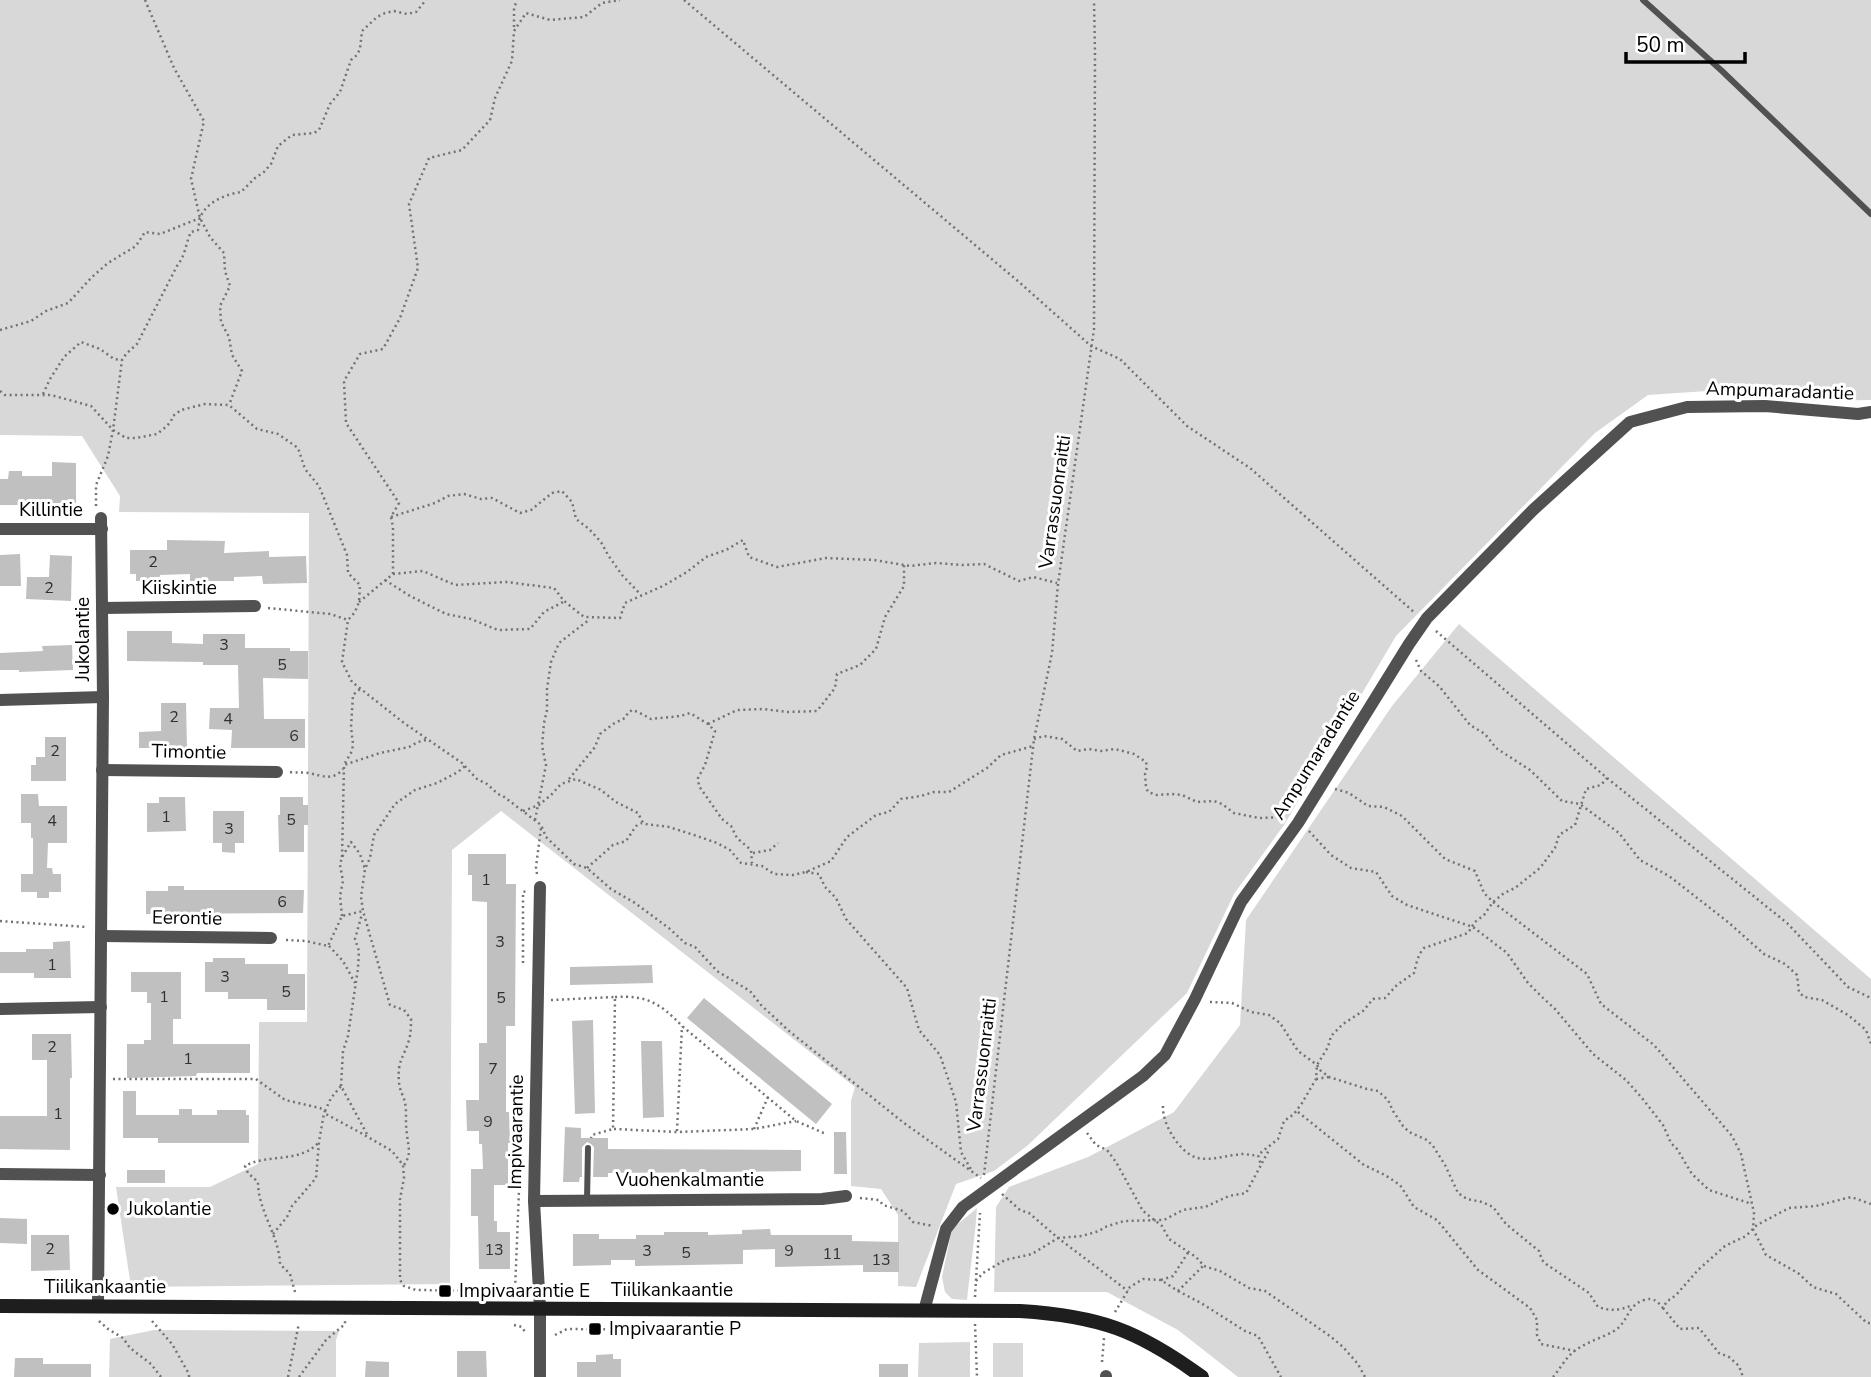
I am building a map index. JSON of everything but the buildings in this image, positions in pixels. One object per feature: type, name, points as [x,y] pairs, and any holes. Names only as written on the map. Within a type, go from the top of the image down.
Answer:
[{"type":"street","name":"Ampumaradantie","points":[[924,1311],[946,1229],[963,1207],[985,1185],[1143,1076],[1165,1055],[1241,902],[1298,823],[1409,644],[1425,621],[1532,510],[1630,422],[1687,407],[1765,407],[1858,414],[1871,412]]},
{"type":"street","name":"Killintie","points":[[0,529],[98,525]]},
{"type":"street","name":"Jukolantie","points":[[98,525],[103,697],[98,1312]]},
{"type":"street","name":"Kiiskintie","points":[[102,607],[255,606]]},
{"type":"street","points":[[0,700],[103,697]]},
{"type":"street","name":"Timontie","points":[[102,770],[277,772]]},
{"type":"street","name":"Impivaarantie","points":[[540,887],[534,1201],[540,1309],[540,1377]]},
{"type":"street","name":"Eerontie","points":[[102,936],[271,938]]},
{"type":"street","points":[[0,1009],[101,1007]]},
{"type":"street","points":[[0,1174],[100,1175]]},
{"type":"street","name":"Vuohenkalmantie","points":[[534,1201],[822,1199],[846,1196]]},
{"type":"street","name":"Tiilikankaantie","points":[[0,1306],[98,1312],[299,1313],[540,1309],[1051,1313],[1087,1319],[1107,1330],[1125,1330],[1160,1348],[1202,1377]]},
{"type":"lane","points":[[1643,0],[1722,71],[1871,214]]},
{"type":"lane","points":[[587,1199],[588,1148]]},
{"type":"path","points":[[145,0],[174,68],[204,121],[191,179],[200,218],[210,237],[224,254],[225,271],[230,286],[220,306],[221,322],[229,337],[232,355],[243,372],[229,405]]},
{"type":"path","points":[[98,525],[96,485],[108,456],[122,360],[137,344],[182,259],[191,232],[198,230],[200,218],[207,208],[226,194],[241,192],[264,173],[278,146],[292,135],[319,130],[330,104],[340,92],[351,60],[360,49],[362,31],[385,13],[416,12],[426,0]]},
{"type":"path","points":[[393,574],[391,517],[399,503],[346,423],[344,381],[360,354],[383,349],[400,318],[418,268],[409,204],[429,158],[462,150],[490,120],[495,98],[512,61],[514,8],[517,0]]},
{"type":"path","points":[[514,31],[526,13],[550,20],[584,17],[602,3],[620,0]]},
{"type":"path","points":[[684,0],[1019,282],[1091,346],[1120,359],[1186,426],[1250,468],[1607,778],[1787,923],[1848,987],[1871,998]]},
{"type":"path","name":"Varrassuonraitti","points":[[977,1377],[975,1284],[1033,746],[1052,653],[1058,584],[1094,315],[1094,0]]},
{"type":"path","points":[[0,330],[31,321],[46,311],[68,303],[108,263],[136,246],[145,232],[160,234],[200,218]]},
{"type":"path","points":[[43,395],[64,357],[81,342],[100,349],[114,359],[122,360]]},
{"type":"path","points":[[0,391],[5,395],[51,395],[91,406],[113,430],[126,438],[153,435],[167,426],[177,412],[205,404],[229,405],[257,429],[278,434],[298,448],[306,469],[319,486],[347,555],[348,573],[360,585],[359,602],[348,620],[342,662],[352,681],[404,723],[465,766],[477,779],[535,820],[541,825],[546,837],[574,864],[587,868],[611,890],[635,903],[685,943],[695,947],[717,971],[750,991],[789,1031],[904,1123],[955,1158],[985,1185],[1020,1210],[1029,1213],[1128,1291]]},
{"type":"path","points":[[391,517],[436,503],[447,496],[464,494],[481,499],[492,498],[520,513],[531,510],[552,493],[562,491],[572,502],[576,519],[601,542],[622,575],[641,596]]},
{"type":"path","points":[[359,602],[393,574],[424,571],[455,585],[506,582],[554,588],[564,601],[584,617],[620,618],[625,603],[687,572],[706,557],[743,540],[749,557],[777,568],[826,558],[874,560],[910,566],[936,563],[984,564],[1019,581],[1032,576],[1058,584]]},
{"type":"path","points":[[708,724],[737,710],[817,711],[835,688],[837,674],[860,665],[876,649],[885,617],[904,586],[904,565]]},
{"type":"path","points":[[385,580],[446,614],[471,619],[498,630],[530,628],[544,612],[564,601]]},
{"type":"path","points":[[255,606],[330,614],[348,620]]},
{"type":"path","points":[[535,820],[546,765],[542,746],[551,662],[559,643],[592,618]]},
{"type":"path","points":[[1409,644],[1422,671],[1439,685],[1471,725],[1485,734],[1496,748],[1530,770],[1562,801],[1580,804],[1619,833],[1640,860],[1669,876],[1764,954],[1785,964],[1797,975],[1799,992],[1804,997],[1822,1000],[1848,1015],[1866,1030],[1871,1044]]},
{"type":"path","points":[[277,772],[331,778],[341,773],[352,751],[353,695],[360,689]]},
{"type":"path","points":[[567,782],[595,747],[600,733],[625,718],[632,710],[651,719],[678,718],[690,713],[715,731],[705,765],[698,778],[699,786],[722,819],[731,826],[737,838],[753,853],[752,864]]},
{"type":"path","points":[[1034,738],[1059,738],[1079,752],[1112,749],[1134,754],[1146,762],[1146,787],[1148,792],[1157,795],[1182,795],[1197,802],[1214,800],[1234,813],[1259,818],[1285,817],[1310,832],[1331,855],[1351,868],[1376,872],[1392,896],[1407,905],[1473,927],[1507,953],[1528,983],[1556,1009],[1593,1054],[1636,1091],[1663,1125],[1671,1143],[1692,1174],[1704,1186],[1752,1204]]},
{"type":"path","points":[[344,765],[409,747],[424,740],[430,741]]},
{"type":"path","points":[[587,868],[614,845],[626,841],[636,826],[643,823],[669,827],[717,843],[730,850],[741,863],[761,866],[774,874],[793,875],[806,872],[831,861],[847,837],[876,815],[889,812],[901,799],[934,792],[949,792],[987,768],[1001,755],[1033,746]]},
{"type":"path","points":[[342,858],[344,765]]},
{"type":"path","points":[[403,1165],[407,1161],[410,1145],[406,1133],[408,1123],[404,1100],[400,1091],[399,1067],[409,1041],[411,1018],[404,1010],[390,1005],[363,911],[361,897],[365,869],[370,859],[374,835],[395,804],[415,790],[437,783],[465,766]]},
{"type":"path","points":[[1163,1107],[1162,1115],[1170,1134],[1182,1148],[1197,1158],[1247,1154],[1254,1156],[1270,1147],[1280,1136],[1284,1121],[1297,1111],[1316,1079],[1317,1065],[1328,1047],[1331,1035],[1338,1027],[1363,1011],[1373,999],[1387,996],[1413,974],[1422,950],[1432,944],[1465,935],[1493,902],[1539,868],[1555,848],[1559,835],[1575,825],[1586,789],[1601,785],[1607,778]]},
{"type":"path","points":[[523,811],[538,805],[561,784],[580,779],[638,813],[643,823]]},
{"type":"path","points":[[1322,786],[1349,793],[1368,806],[1384,807],[1402,816],[1445,859],[1475,871],[1484,893],[1493,902],[1587,974],[1601,1004],[1654,1045],[1732,1136],[1741,1154],[1752,1204],[1753,1228],[1766,1255],[1798,1273],[1813,1287],[1836,1294],[1871,1324]]},
{"type":"path","points":[[540,887],[536,867],[541,825]]},
{"type":"path","points":[[328,946],[342,916],[340,896],[343,881],[340,865],[351,842],[360,854],[365,869]]},
{"type":"path","points":[[753,853],[770,850],[778,842]]},
{"type":"path","points":[[806,872],[819,874],[825,887],[836,898],[846,919],[907,988],[919,1030],[940,1055],[956,1102],[961,1152],[973,1173]]},
{"type":"path","points":[[342,916],[363,911]]},
{"type":"path","points":[[363,911],[355,939],[359,951],[348,1036],[343,1051],[341,1086],[371,1139]]},
{"type":"path","points":[[0,921],[90,928]]},
{"type":"path","points":[[271,938],[328,946],[343,961],[355,984]]},
{"type":"path","points":[[538,1001],[634,996],[648,1000],[673,1017],[796,1121],[826,1134]]},
{"type":"path","points":[[613,1129],[615,997]]},
{"type":"path","points":[[1195,999],[1231,1003],[1254,1013],[1269,1015],[1280,1023],[1298,1051],[1329,1077],[1378,1091],[1388,1100],[1403,1126],[1433,1146],[1458,1193],[1467,1199],[1493,1207],[1506,1224],[1539,1251],[1546,1264],[1589,1293],[1598,1307],[1607,1310],[1620,1310],[1641,1301],[1671,1299],[1725,1246],[1746,1236],[1753,1228],[1788,1208],[1816,1206],[1851,1197],[1871,1204]]},
{"type":"path","points":[[677,1132],[682,1026]]},
{"type":"path","points":[[1316,1079],[1329,1077]]},
{"type":"path","points":[[100,1079],[256,1079],[285,1100],[320,1108],[392,1152],[403,1165],[399,1267],[400,1280],[404,1286],[429,1291],[515,1291]]},
{"type":"path","points":[[272,1234],[316,1178],[318,1142],[324,1112],[341,1086]]},
{"type":"path","points":[[754,1129],[768,1097]]},
{"type":"path","points":[[1297,1111],[1364,1165],[1399,1185],[1415,1207],[1437,1220],[1478,1270],[1530,1308],[1537,1320],[1537,1335],[1541,1344],[1575,1351]]},
{"type":"path","points":[[588,1148],[592,1135],[613,1129],[677,1132],[754,1129],[796,1121]]},
{"type":"path","points":[[1077,1123],[1096,1145],[1107,1150],[1143,1211],[1162,1226],[1169,1238],[1189,1251],[1204,1266],[1220,1271],[1249,1288],[1265,1291],[1281,1302],[1343,1347],[1365,1377]]},
{"type":"path","points":[[288,1377],[299,1313],[293,1281],[280,1264],[279,1250],[260,1203],[258,1182],[245,1166],[262,1160],[298,1155],[313,1148],[318,1142]]},
{"type":"path","points":[[975,1284],[979,1276],[1004,1261],[1032,1254],[1058,1238],[1082,1236],[1124,1221],[1171,1217],[1183,1210],[1205,1208],[1229,1196],[1246,1193],[1270,1147]]},
{"type":"path","points":[[1258,1155],[1261,1165]]},
{"type":"path","points":[[846,1196],[878,1200],[883,1205],[903,1211],[913,1222],[946,1229]]},
{"type":"path","points":[[1106,1376],[1102,1363],[1102,1348],[1107,1330],[1130,1287],[1143,1279],[1161,1280],[1173,1276],[1189,1251]]},
{"type":"path","points":[[1178,1292],[1204,1266]]},
{"type":"path","points":[[1161,1280],[1245,1331],[1258,1336],[1280,1377]]},
{"type":"path","points":[[1653,1299],[1680,1329],[1699,1328],[1720,1353],[1739,1366],[1744,1377]]},
{"type":"path","points":[[1663,1308],[1667,1300]]},
{"type":"path","points":[[1553,1377],[1575,1351],[1616,1331],[1632,1305]]},
{"type":"path","points":[[1620,1310],[1625,1318]]},
{"type":"path","points":[[98,1312],[101,1324],[123,1338],[161,1377]]},
{"type":"path","points":[[149,1319],[172,1343],[189,1377]]},
{"type":"path","points":[[299,1377],[327,1340],[345,1324],[345,1320]]},
{"type":"path","points":[[1107,1330],[1114,1340]]},
{"type":"shaded area","points":[[0,0],[1871,0],[1871,400],[1812,401],[1707,391],[1648,395],[1595,433],[1396,636],[1284,825],[1234,894],[1187,993],[1027,1146],[994,1171],[956,1184],[916,1287],[898,1286],[898,1215],[881,1189],[851,1186],[851,1101],[855,1087],[501,811],[452,850],[450,1284],[131,1287],[116,1187],[210,1187],[258,1164],[259,1022],[307,1022],[309,513],[119,512],[120,496],[82,436],[0,435]]},
{"type":"shaded area","points":[[1459,624],[1871,979],[1871,1377],[1238,1377],[1178,1330],[1107,1292],[994,1292],[996,1207],[1009,1187],[1088,1157],[1174,1112],[1240,1025],[1246,920],[1392,706]]},
{"type":"shaded area","points":[[977,1208],[967,1300],[952,1299],[945,1292],[942,1277],[952,1229]]},
{"type":"shaded area","points":[[154,1330],[339,1331],[336,1340],[336,1377],[109,1377],[110,1339]]},
{"type":"shaded area","points":[[970,1342],[970,1377],[918,1377],[919,1343]]},
{"type":"shaded area","points":[[993,1343],[1023,1343],[1023,1377],[993,1377]]},
{"type":"place","name":"Jukolantie","points":[[113,1209]]},
{"type":"place","name":"Impivaarantie E","points":[[445,1291]]},
{"type":"place","name":"Impivaarantie P","points":[[595,1329]]}]
